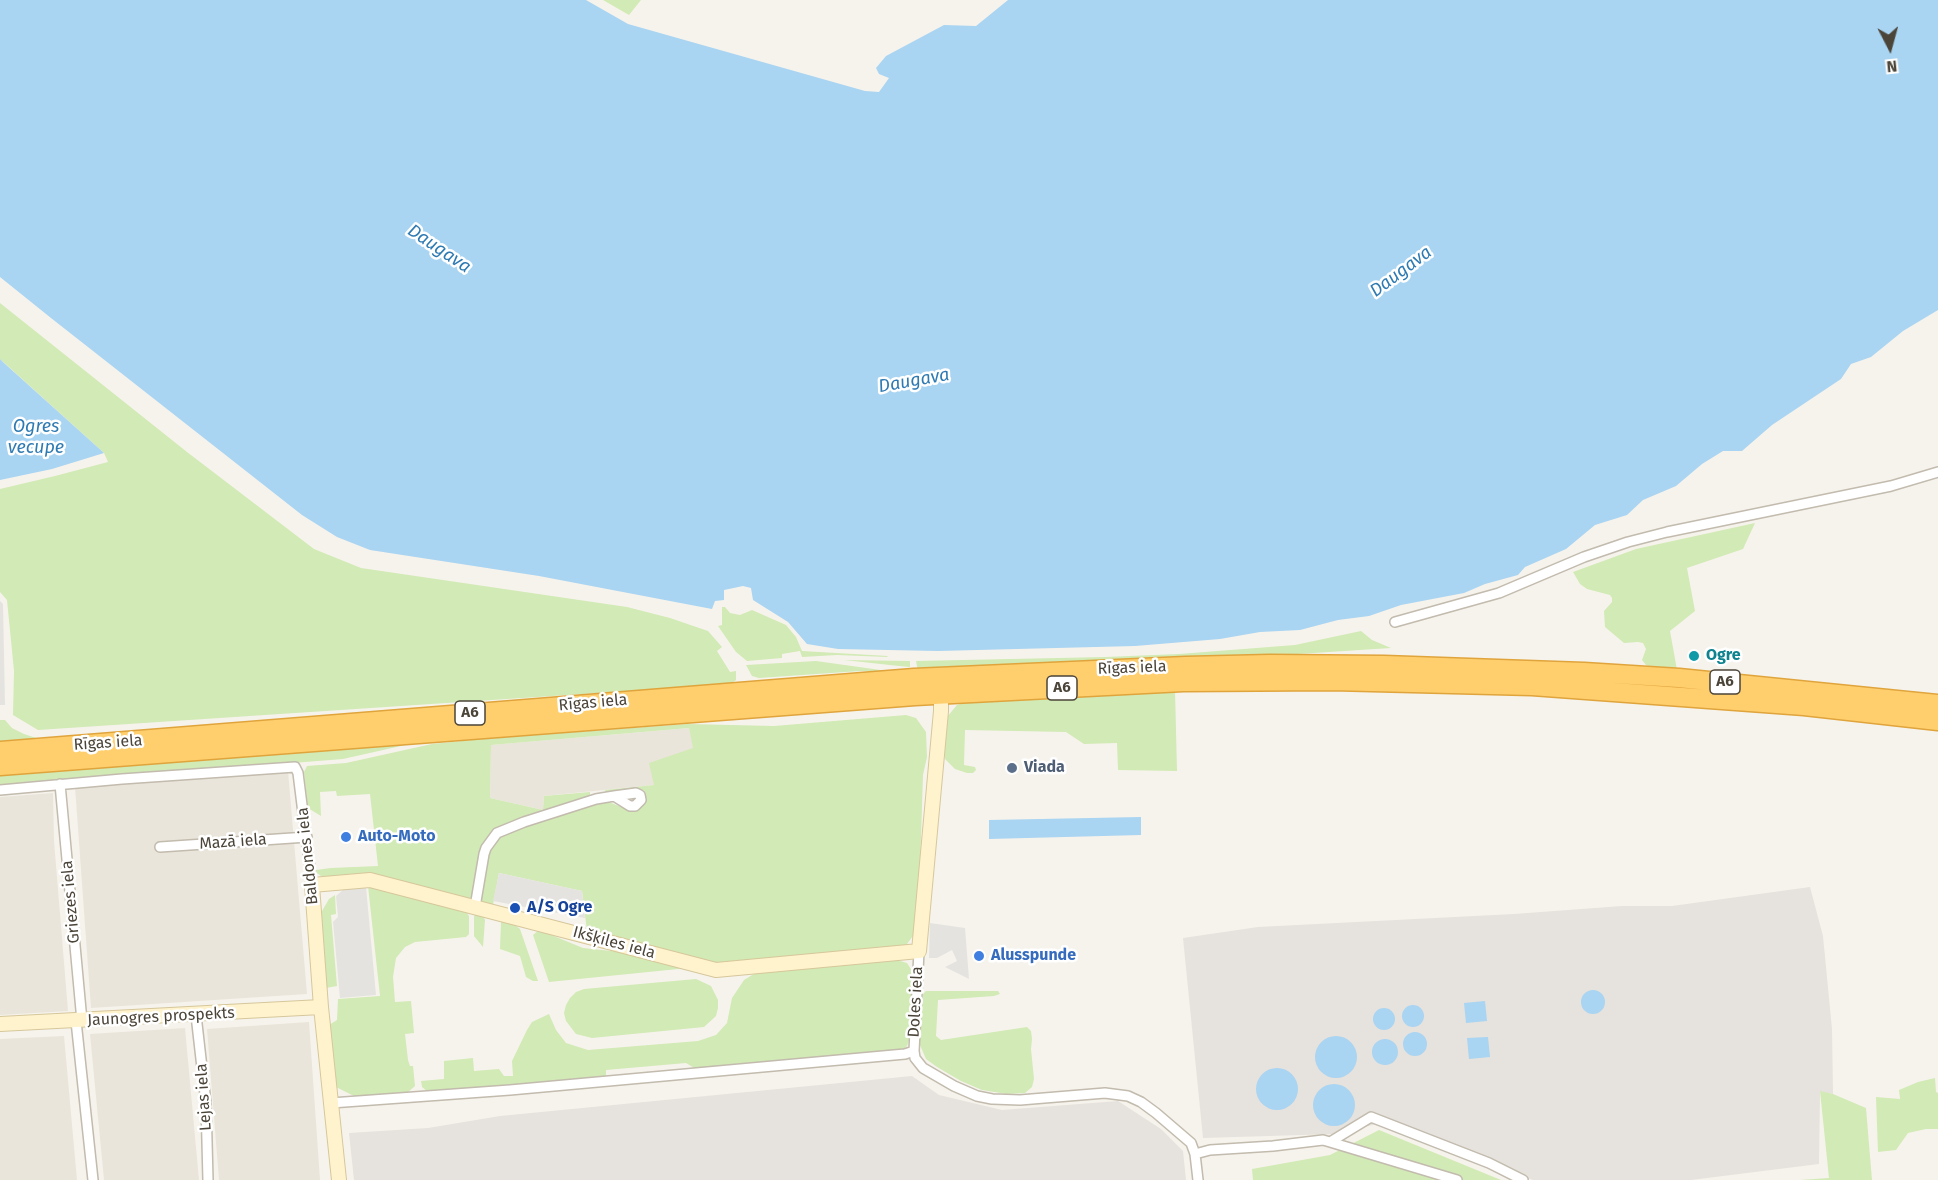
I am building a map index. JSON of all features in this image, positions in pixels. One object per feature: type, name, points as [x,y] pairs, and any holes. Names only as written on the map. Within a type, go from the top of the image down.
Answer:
[{"type":"highway","name":"A6","points":[[1185,674],[1350,665],[1563,670],[1703,680],[1938,704]]},
{"type":"highway","name":"Rīgas iela","points":[[0,751],[941,686],[1185,674]]},
{"type":"highway","name":"A6","points":[[1185,674],[1332,681],[1532,686],[1804,706],[1938,721]]},
{"type":"highway","name":"Rīgas iela","points":[[0,766],[941,686]]},
{"type":"street","points":[[1395,622],[1499,593],[1584,557],[1638,540],[1891,486],[1938,472]]},
{"type":"street","name":"Doles iela","points":[[941,686],[938,754],[919,951],[915,1058],[923,1068],[936,1076],[977,1096],[992,1099],[1020,1100],[1105,1093],[1128,1096],[1142,1102],[1191,1143],[1195,1154]]},
{"type":"street","name":"Baldones iela","points":[[60,784],[295,767],[298,773],[307,837],[321,1007],[339,1180]]},
{"type":"street","points":[[0,790],[60,784]]},
{"type":"street","name":"Griezes iela","points":[[60,784],[93,1180]]},
{"type":"street","points":[[475,907],[484,854],[497,833],[581,803],[614,796]]},
{"type":"street","name":"Mazā iela","points":[[160,847],[307,837]]},
{"type":"street","name":"Ikšķiles iela","points":[[312,885],[370,880],[716,970],[919,951]]},
{"type":"street","name":"Jaunogres prospekts","points":[[0,1024],[321,1007]]},
{"type":"street","name":"Lejas iela","points":[[196,1015],[206,1103],[208,1180]]},
{"type":"street","points":[[330,1103],[521,1089],[905,1054],[914,1051]]},
{"type":"street","points":[[1330,1142],[1371,1117],[1489,1162],[1524,1180]]},
{"type":"street","points":[[1198,1180],[1195,1154],[1210,1150],[1323,1140],[1457,1180]]},
{"type":"shaded area","points":[[0,601],[3,604],[5,705],[0,705]]},
{"type":"shaded area","points":[[689,728],[694,748],[654,785],[544,796],[543,810],[490,798],[491,745]]},
{"type":"shaded area","points":[[288,771],[307,994],[91,1008],[75,787]]},
{"type":"shaded area","points":[[53,793],[54,841],[68,1011],[0,1015],[0,797]]},
{"type":"shaded area","points":[[499,873],[582,891],[585,918],[493,901]]},
{"type":"shaded area","points":[[366,887],[376,995],[340,998],[333,922],[338,917],[336,896],[344,889]]},
{"type":"shaded area","points":[[1810,887],[1823,936],[1832,1029],[1833,1094],[1820,1092],[1819,1164],[1691,1180],[1533,1180],[1377,1124],[1335,1134],[1203,1138],[1183,938],[1258,927],[1622,906],[1672,906]]},
{"type":"shaded area","points":[[930,923],[965,928],[969,979],[945,967],[957,961],[952,950],[937,958],[929,958]]},
{"type":"shaded area","points":[[309,1022],[320,1180],[219,1180],[207,1029]]},
{"type":"shaded area","points":[[185,1028],[199,1180],[104,1180],[90,1034]]},
{"type":"shaded area","points":[[64,1036],[77,1180],[0,1180],[0,1039]]},
{"type":"shaded area","points":[[912,1076],[939,1095],[1002,1110],[1118,1101],[1161,1129],[1183,1151],[1186,1180],[354,1180],[349,1133],[428,1128],[500,1116]]},
{"type":"green space","points":[[603,0],[641,0],[629,15]]},
{"type":"green space","points":[[0,303],[187,452],[314,549],[361,568],[627,607],[670,618],[708,631],[722,647],[717,651],[730,672],[736,671],[736,680],[731,684],[719,685],[38,730],[13,715],[14,671],[7,600],[0,592],[0,489],[108,462],[104,453],[0,359]]},
{"type":"green space","points":[[1755,523],[1743,549],[1687,568],[1695,611],[1670,631],[1677,670],[1654,669],[1646,665],[1642,660],[1646,649],[1643,643],[1624,643],[1605,627],[1604,611],[1612,602],[1612,598],[1610,595],[1587,589],[1580,584],[1573,572],[1636,549]]},
{"type":"green space","points":[[722,607],[730,613],[740,615],[752,610],[786,625],[796,637],[802,651],[888,656],[802,657],[800,651],[782,654],[782,658],[747,661],[736,652],[718,626],[722,625]]},
{"type":"green space","points":[[1361,631],[1372,640],[1391,648],[1236,658],[918,671],[916,661],[1179,654],[1295,645]]},
{"type":"green space","points":[[844,660],[910,661],[910,667],[899,666]]},
{"type":"green space","points":[[816,661],[895,672],[860,671],[759,678],[752,676],[746,665]]},
{"type":"green space","points":[[1175,690],[1177,771],[1118,770],[1117,743],[1084,744],[1066,732],[965,730],[964,765],[975,767],[976,770],[973,773],[967,773],[955,769],[945,759],[947,717],[957,705],[973,700]]},
{"type":"green space","points":[[906,715],[916,718],[926,732],[927,757],[923,775],[918,929],[907,944],[897,949],[722,965],[587,931],[582,891],[499,873],[493,905],[482,902],[480,896],[487,854],[491,844],[501,835],[591,803],[606,801],[629,810],[639,809],[645,804],[644,790],[606,794],[605,790],[654,785],[649,763],[693,748],[689,728],[491,745],[490,798],[543,810],[544,796],[590,792],[590,795],[495,831],[483,849],[474,896],[466,901],[364,873],[337,877],[321,876],[316,870],[378,866],[370,794],[337,796],[336,791],[320,792],[321,816],[308,808],[304,772],[307,766],[346,763],[432,744],[491,738],[688,724],[774,726]]},
{"type":"green space","points":[[0,720],[5,720],[12,728],[39,739],[0,742]]},
{"type":"green space","points":[[432,739],[343,759],[0,786],[0,774]]},
{"type":"green space","points":[[368,886],[467,913],[469,934],[466,937],[415,942],[405,947],[396,958],[393,977],[395,1002],[411,1001],[414,1033],[405,1034],[408,1060],[410,1066],[413,1066],[415,1086],[407,1093],[356,1097],[334,1086],[329,1025],[337,1020],[338,999],[380,996]]},
{"type":"green space","points":[[335,895],[336,914],[331,915],[337,986],[326,988],[320,928],[322,911],[329,899]]},
{"type":"green space","points":[[475,914],[483,916],[485,920],[483,947],[474,936]]},
{"type":"green space","points":[[501,922],[511,922],[520,929],[538,981],[526,977],[520,956],[500,949]]},
{"type":"green space","points":[[539,930],[583,948],[621,952],[688,968],[549,982],[533,935]]},
{"type":"green space","points":[[893,959],[907,963],[914,974],[910,1037],[904,1049],[696,1069],[686,1063],[606,1070],[606,1076],[428,1092],[422,1087],[421,1081],[444,1079],[444,1061],[473,1058],[474,1071],[499,1069],[504,1076],[513,1076],[512,1061],[527,1030],[532,1022],[549,1014],[556,1030],[566,1043],[588,1050],[698,1041],[716,1035],[727,1023],[732,998],[744,980],[757,972]]},
{"type":"green space","points":[[696,979],[711,986],[718,1000],[716,1016],[704,1027],[592,1038],[576,1034],[566,1021],[564,1013],[566,1005],[576,992],[584,989]]},
{"type":"green space","points":[[926,991],[998,991],[1000,994],[994,996],[938,1000],[936,1036],[941,1040],[1027,1027],[1031,1031],[1032,1039],[1034,1079],[1032,1087],[1025,1093],[1007,1094],[982,1090],[961,1081],[926,1059],[920,1045],[920,1034],[923,994]]},
{"type":"green space","points":[[1935,1078],[1938,1093],[1938,1129],[1908,1133],[1896,1150],[1878,1152],[1876,1097],[1900,1099],[1899,1090]]},
{"type":"green space","points":[[1820,1091],[1866,1108],[1872,1180],[1800,1180],[1829,1178]]},
{"type":"green space","points":[[1379,1130],[1501,1180],[1253,1180],[1252,1169],[1330,1155]]},
{"type":"water","name":"Daugava","points":[[0,0],[586,0],[628,24],[865,91],[879,92],[889,78],[879,74],[876,68],[886,56],[944,25],[976,26],[1008,0],[1938,0],[1938,310],[1903,331],[1871,357],[1851,364],[1841,379],[1772,425],[1742,451],[1723,451],[1702,464],[1676,486],[1643,500],[1627,515],[1595,525],[1566,549],[1525,567],[1518,575],[1485,584],[1464,593],[1401,605],[1369,616],[1338,620],[1300,630],[1260,632],[1220,639],[1135,646],[938,651],[838,649],[807,644],[788,622],[753,600],[751,588],[743,586],[724,590],[724,600],[715,601],[712,609],[539,576],[370,550],[337,537],[302,515],[0,277]]},
{"type":"water","name":"Ogres vecupe","points":[[0,359],[104,453],[52,469],[0,480]]},
{"type":"water","points":[[1141,817],[1141,835],[989,839],[989,820]]},
{"type":"water","points":[[1593,990],[1598,991],[1604,997],[1604,1007],[1598,1013],[1593,1014],[1588,1013],[1582,1007],[1581,1002],[1582,997],[1588,991]]},
{"type":"water","points":[[1485,1001],[1487,1021],[1466,1023],[1464,1003]]},
{"type":"water","points":[[1413,1005],[1421,1008],[1424,1016],[1421,1024],[1413,1027],[1405,1024],[1402,1016],[1405,1008]]},
{"type":"water","points":[[1384,1008],[1392,1011],[1395,1019],[1392,1027],[1384,1030],[1376,1027],[1373,1019],[1376,1011]]},
{"type":"water","points":[[1415,1032],[1420,1033],[1426,1039],[1426,1049],[1420,1055],[1415,1056],[1410,1055],[1404,1049],[1403,1044],[1404,1039],[1410,1033]]},
{"type":"water","points":[[1336,1036],[1351,1042],[1357,1057],[1351,1072],[1336,1078],[1321,1072],[1315,1057],[1321,1042]]},
{"type":"water","points":[[1488,1037],[1490,1057],[1469,1059],[1467,1038]]},
{"type":"water","points":[[1385,1039],[1394,1043],[1398,1052],[1394,1061],[1385,1065],[1376,1061],[1372,1052],[1376,1043]]},
{"type":"water","points":[[1277,1068],[1292,1074],[1298,1089],[1292,1104],[1277,1110],[1262,1104],[1256,1089],[1262,1074]]},
{"type":"water","points":[[1334,1084],[1349,1090],[1355,1105],[1349,1120],[1334,1126],[1319,1120],[1313,1105],[1319,1090]]},
{"type":"place","name":"Ogre","points":[[1694,656]]},
{"type":"place","name":"Viada","points":[[1012,768]]},
{"type":"place","name":"Auto-Moto","points":[[346,837]]},
{"type":"place","name":"A/S Ogre","points":[[515,908]]},
{"type":"place","name":"Alusspunde","points":[[979,956]]}]
